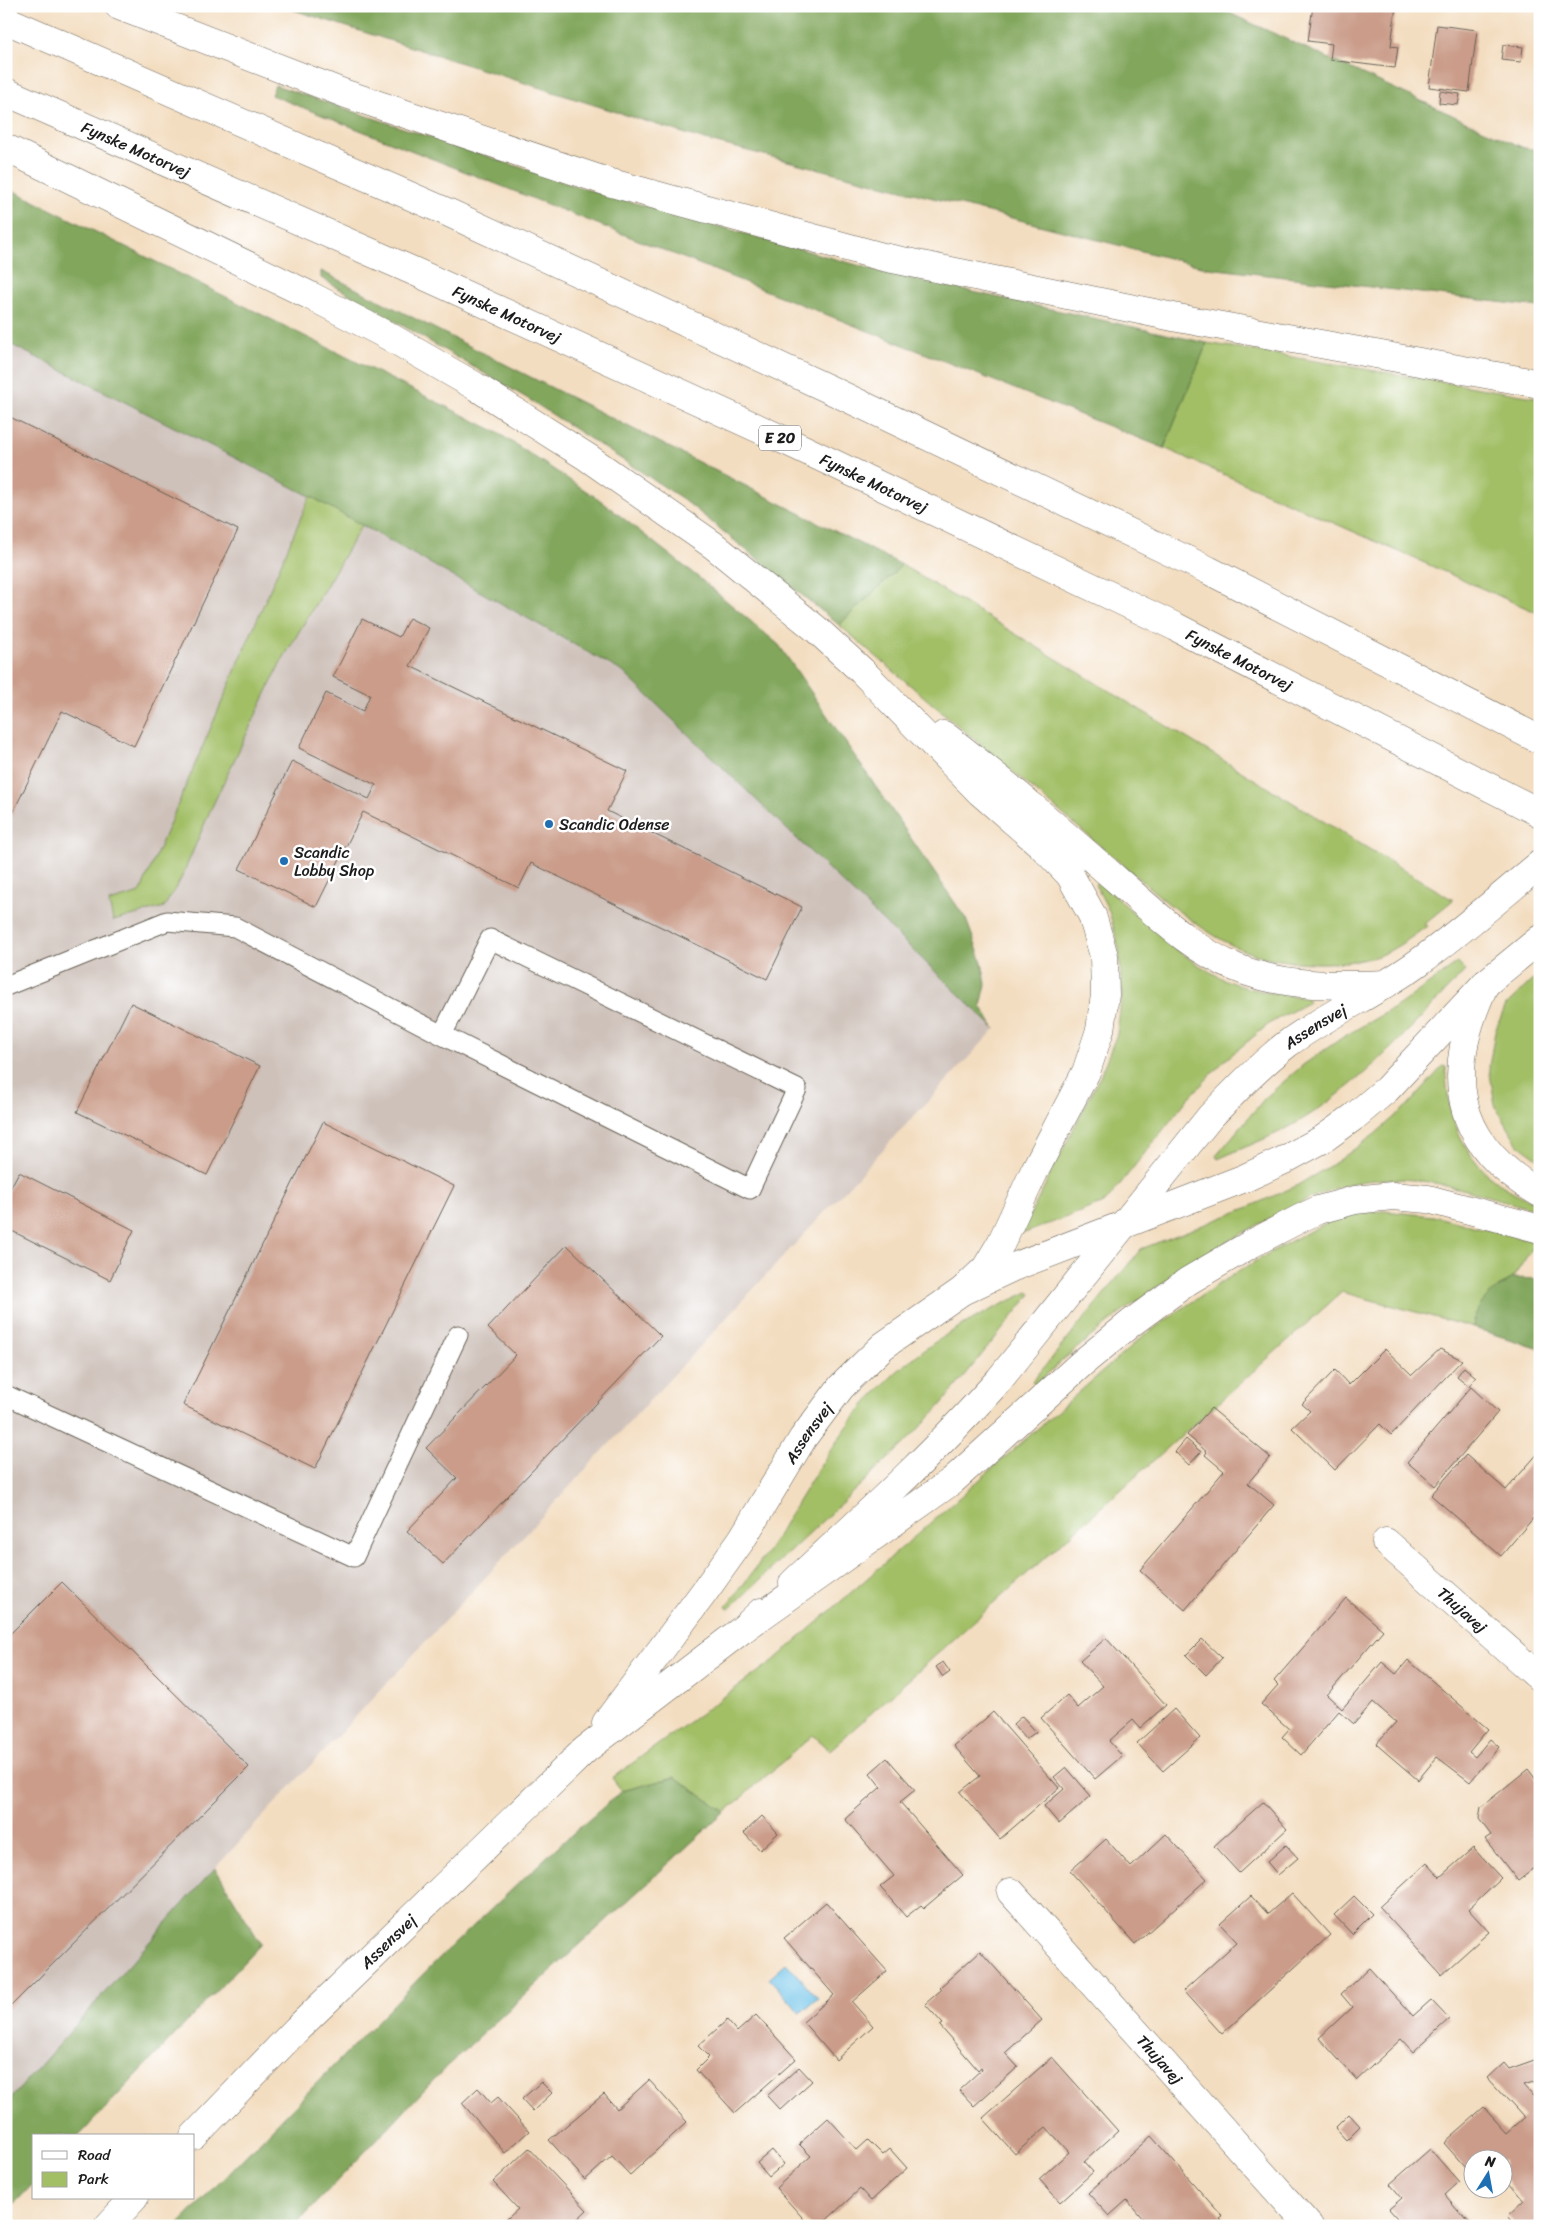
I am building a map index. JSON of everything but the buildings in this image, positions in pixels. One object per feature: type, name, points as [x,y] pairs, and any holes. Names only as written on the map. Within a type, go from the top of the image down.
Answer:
[{"type":"main road","points":[[119,6],[346,94],[608,182],[883,257],[1178,318],[1540,384]]},
{"type":"main road","points":[[6,20],[447,212],[833,390],[1208,570],[1540,740]]},
{"type":"main road","name":"Fynske Motorvej","points":[[6,92],[420,274],[799,447],[1176,627],[1540,813]]},
{"type":"main road","points":[[6,148],[311,296],[390,337],[475,386],[587,457],[713,545],[816,629],[862,671],[980,792],[1040,844],[1070,875],[1092,916],[1104,956],[1103,1015],[1100,1030],[1086,1072],[1034,1172],[1001,1243],[986,1268],[962,1291]]},
{"type":"main road","points":[[1178,318],[1540,364]]},
{"type":"main road","points":[[862,671],[995,775],[1170,925],[1205,950],[1236,968],[1266,978],[1306,984],[1347,986],[1386,984]]},
{"type":"main road","name":"Assensvej","points":[[195,2135],[296,2029],[585,1750],[743,1629],[926,1460],[999,1380],[1210,1117],[1247,1079],[1287,1044],[1331,1015],[1386,984],[1420,962],[1540,864]]},
{"type":"main road","name":"Assensvej","points":[[585,1750],[742,1539],[803,1438],[841,1387],[883,1346],[962,1291],[1011,1268],[1245,1178],[1323,1139],[1355,1116],[1387,1089],[1494,977],[1540,939]]},
{"type":"main road","points":[[1494,977],[1471,1014],[1463,1045],[1459,1078],[1464,1109],[1476,1135],[1492,1158],[1512,1175],[1540,1193]]},
{"type":"main road","points":[[743,1629],[952,1482],[1081,1364],[1188,1281],[1250,1244],[1301,1218],[1318,1210],[1354,1200],[1401,1196],[1448,1204],[1540,1230]]},
{"type":"main road","name":"Thujavej","points":[[1386,1542],[1540,1678]]},
{"type":"main road","name":"Thujavej","points":[[1011,1892],[1308,2226]]},
{"type":"main road","points":[[108,2226],[132,2200]]},
{"type":"lane","points":[[6,986],[167,921],[234,927],[442,1035],[750,1189],[797,1089],[490,939],[442,1035]]},
{"type":"lane","points":[[6,1395],[354,1556],[458,1335]]},
{"type":"shaded area","points":[[6,342],[314,497],[624,673],[995,1029],[215,1868],[15,2143],[6,2152]]},
{"type":"green space","points":[[281,6],[1214,6],[1524,148],[1540,150],[1540,307],[1208,268],[705,140]]},
{"type":"green space","points":[[275,85],[585,189],[886,273],[1207,343],[1164,448],[271,95]]},
{"type":"green space","points":[[6,187],[495,431],[600,500],[698,577],[779,645],[966,919],[982,962],[986,984],[981,1006],[995,1029],[623,672],[310,496],[6,342]]},
{"type":"green space","points":[[321,271],[902,565],[839,625],[683,499],[530,400],[321,278]]},
{"type":"green space","points":[[1207,343],[1540,398],[1540,614],[1164,448]]},
{"type":"green space","points":[[310,496],[362,525],[280,664],[210,811],[181,879],[164,907],[113,921],[109,902],[140,893]]},
{"type":"green space","points":[[902,565],[1453,900],[1424,924],[1427,926],[1404,943],[1378,956],[1364,960],[1330,963],[1293,962],[1259,956],[1235,947],[1215,936],[1170,905],[839,625]]},
{"type":"green space","points":[[1098,881],[1176,949],[1210,972],[1247,988],[1307,998],[1309,1002],[1270,1023],[1224,1061],[1186,1101],[1106,1202],[1025,1233],[1022,1231],[1100,1076],[1117,1034],[1122,994],[1119,949],[1109,911],[1095,884]]},
{"type":"green space","points":[[1458,963],[1465,971],[1392,1047],[1333,1099],[1300,1121],[1277,1133],[1218,1159],[1216,1156],[1265,1098],[1303,1065],[1343,1037],[1399,1005]]},
{"type":"green space","points":[[1540,973],[1540,1160],[1517,1143],[1495,1105],[1489,1067],[1495,1031],[1506,1005]]},
{"type":"green space","points":[[1443,1066],[1446,1067],[1449,1102],[1454,1119],[1468,1150],[1490,1176],[1509,1190],[1540,1205],[1540,1211],[1458,1188],[1416,1180],[1374,1180],[1335,1188],[1310,1198],[1242,1233],[1211,1252],[1149,1292],[1091,1337],[1035,1385],[1032,1382],[1141,1249],[1244,1209],[1296,1186],[1338,1161],[1375,1134],[1408,1105]]},
{"type":"green space","points":[[1384,1211],[1433,1216],[1536,1242],[1513,1278],[1499,1286],[1473,1320],[1474,1328],[1342,1292],[830,1750],[813,1735],[725,1812],[675,1777],[622,1791],[612,1778],[773,1661],[1143,1336],[1234,1274],[1308,1232],[1344,1216]]},
{"type":"green space","points":[[1513,1278],[1540,1279],[1540,1349],[1474,1328],[1476,1312],[1486,1298]]},
{"type":"green space","points":[[1028,1292],[1031,1294],[941,1405],[907,1441],[729,1609],[726,1607],[767,1552],[843,1432],[880,1388],[901,1368],[946,1335]]},
{"type":"green space","points":[[675,1777],[725,1812],[447,2066],[294,2226],[177,2226],[433,1964],[556,1848],[622,1791]]},
{"type":"green space","points":[[215,1868],[261,1944],[81,2134],[32,2134],[32,2185],[6,2212],[6,2104]]},
{"type":"water","points":[[786,1963],[818,1998],[800,2013],[769,1978]]},
{"type":"place","name":"Scandic Odense","points":[[549,824]]},
{"type":"place","name":"Scandic Lobby Shop","points":[[284,861]]}]
